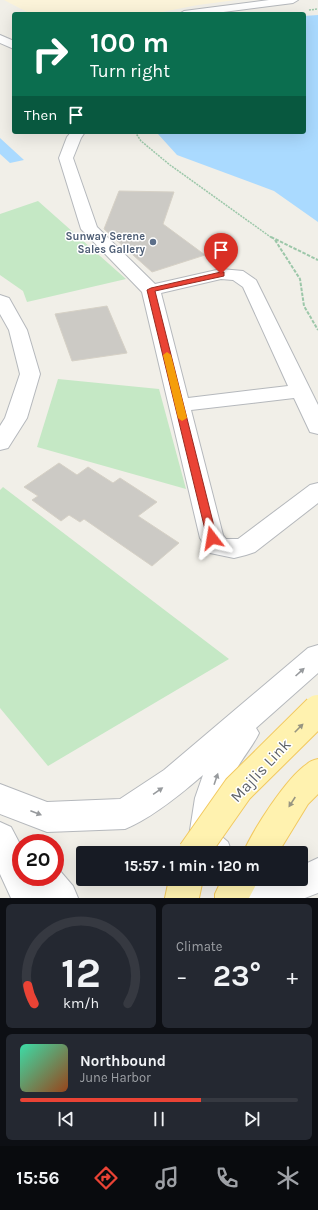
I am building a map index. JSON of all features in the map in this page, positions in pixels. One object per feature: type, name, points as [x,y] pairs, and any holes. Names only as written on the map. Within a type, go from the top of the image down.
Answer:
[{"type":"main road","name":"Majlis Link","points":[[197,846],[238,789],[318,710]]},
{"type":"main road","points":[[264,846],[297,794],[318,773]]},
{"type":"main road","points":[[182,898],[185,886]]},
{"type":"main road","points":[[232,898],[232,894],[238,886]]},
{"type":"street","points":[[200,12],[293,0]]},
{"type":"street","points":[[0,38],[12,45]]},
{"type":"street","points":[[76,134],[66,158],[89,229],[151,290],[212,538],[219,547],[234,549],[246,546],[318,491]]},
{"type":"street","points":[[151,290],[221,274],[237,275],[250,284],[318,427]]},
{"type":"street","points":[[0,300],[4,302],[18,330],[30,374],[16,418],[0,443]]},
{"type":"street","points":[[179,405],[301,391]]},
{"type":"street","points":[[0,799],[47,817],[125,814],[175,780],[318,656]]},
{"type":"street","points":[[208,846],[204,843],[209,803],[217,776],[229,751],[277,692]]},
{"type":"street","points":[[0,820],[12,835]]},
{"type":"street","points":[[0,838],[29,898]]},
{"type":"street","points":[[308,880],[318,875]]},
{"type":"street","points":[[52,886],[61,898]]},
{"type":"street","points":[[263,886],[286,888],[292,886]]},
{"type":"path","points":[[136,134],[141,141],[170,165],[275,240],[318,260]]},
{"type":"path","points":[[275,240],[300,279],[304,306],[318,330]]},
{"type":"green space","points":[[38,201],[126,279],[27,302],[23,291],[0,275],[0,214]]},
{"type":"green space","points":[[58,379],[159,389],[186,489],[37,447]]},
{"type":"green space","points":[[3,487],[229,659],[48,766],[0,708],[0,490]]},
{"type":"sand","points":[[4,0],[236,0],[162,12],[27,12]]},
{"type":"water","points":[[318,15],[318,222],[274,191],[177,155],[158,134],[306,134],[306,16]]},
{"type":"water","points":[[0,138],[24,160],[10,163],[0,154]]},
{"type":"building","name":"Sunway Serene Sales Gallery","points":[[119,191],[174,192],[163,224],[205,255],[152,272],[104,229]]},
{"type":"building","points":[[107,306],[127,353],[72,361],[55,314]]},
{"type":"building","points":[[59,463],[77,475],[88,467],[113,483],[120,478],[157,502],[138,516],[179,543],[152,566],[84,519],[80,522],[69,515],[61,521],[32,500],[38,496],[24,487]]},
{"type":"slow traffic","points":[[167,355],[182,418]]},
{"type":"place","name":"Sunway Serene Sales Gallery","points":[[153,242]]},
{"type":"route","points":[[212,538],[151,290],[221,274]]}]
